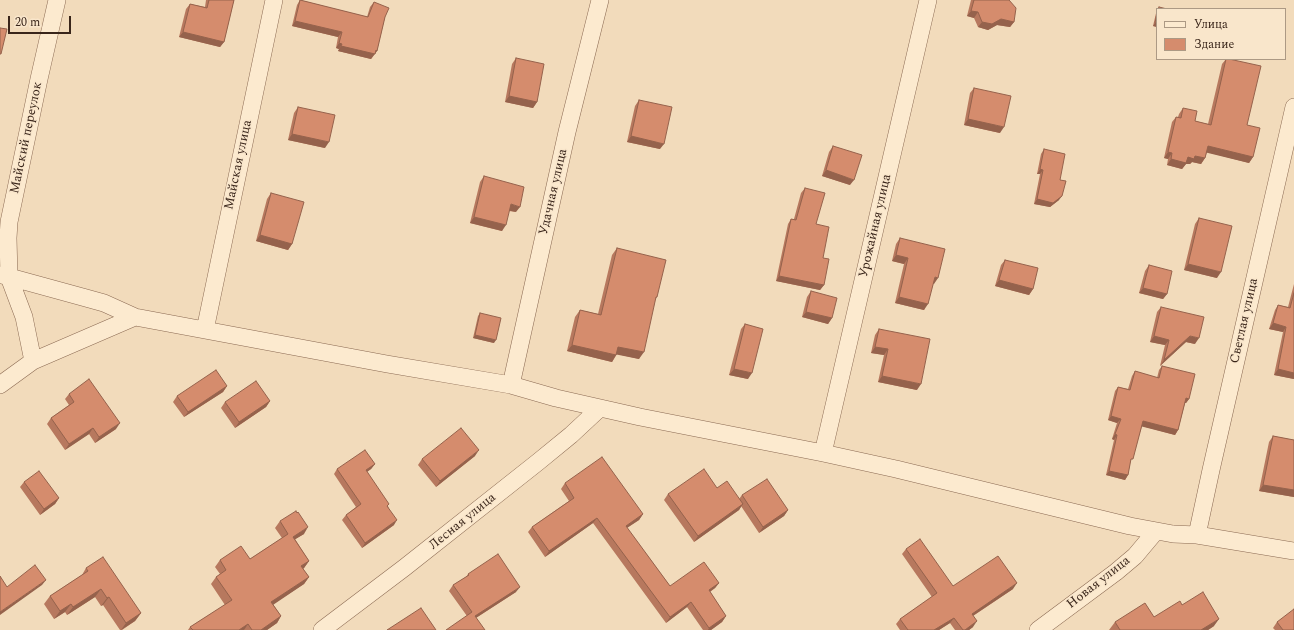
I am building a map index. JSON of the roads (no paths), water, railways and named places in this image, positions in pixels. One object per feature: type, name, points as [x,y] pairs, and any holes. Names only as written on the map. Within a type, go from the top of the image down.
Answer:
[{"type":"street","name":"Майский переулок","points":[[33,361],[24,317],[5,276],[9,222],[57,0]]},
{"type":"street","name":"Майская улица","points":[[205,330],[274,0]]},
{"type":"street","name":"Удачная улица","points":[[511,385],[567,132],[600,0]]},
{"type":"street","name":"Урожайная улица","points":[[823,453],[928,0]]},
{"type":"street","name":"Светлая улица","points":[[1197,535],[1294,107]]},
{"type":"street","points":[[5,276],[104,303],[135,317],[511,385],[600,408],[896,468],[1095,518],[1156,531],[1173,534],[1197,535],[1294,551]]},
{"type":"street","points":[[0,385],[33,361],[135,317]]},
{"type":"street","name":"Лесная улица","points":[[322,630],[404,568],[538,462],[571,435],[600,408]]},
{"type":"street","name":"Новая улица","points":[[1038,630],[1116,572],[1135,556],[1156,531]]}]
